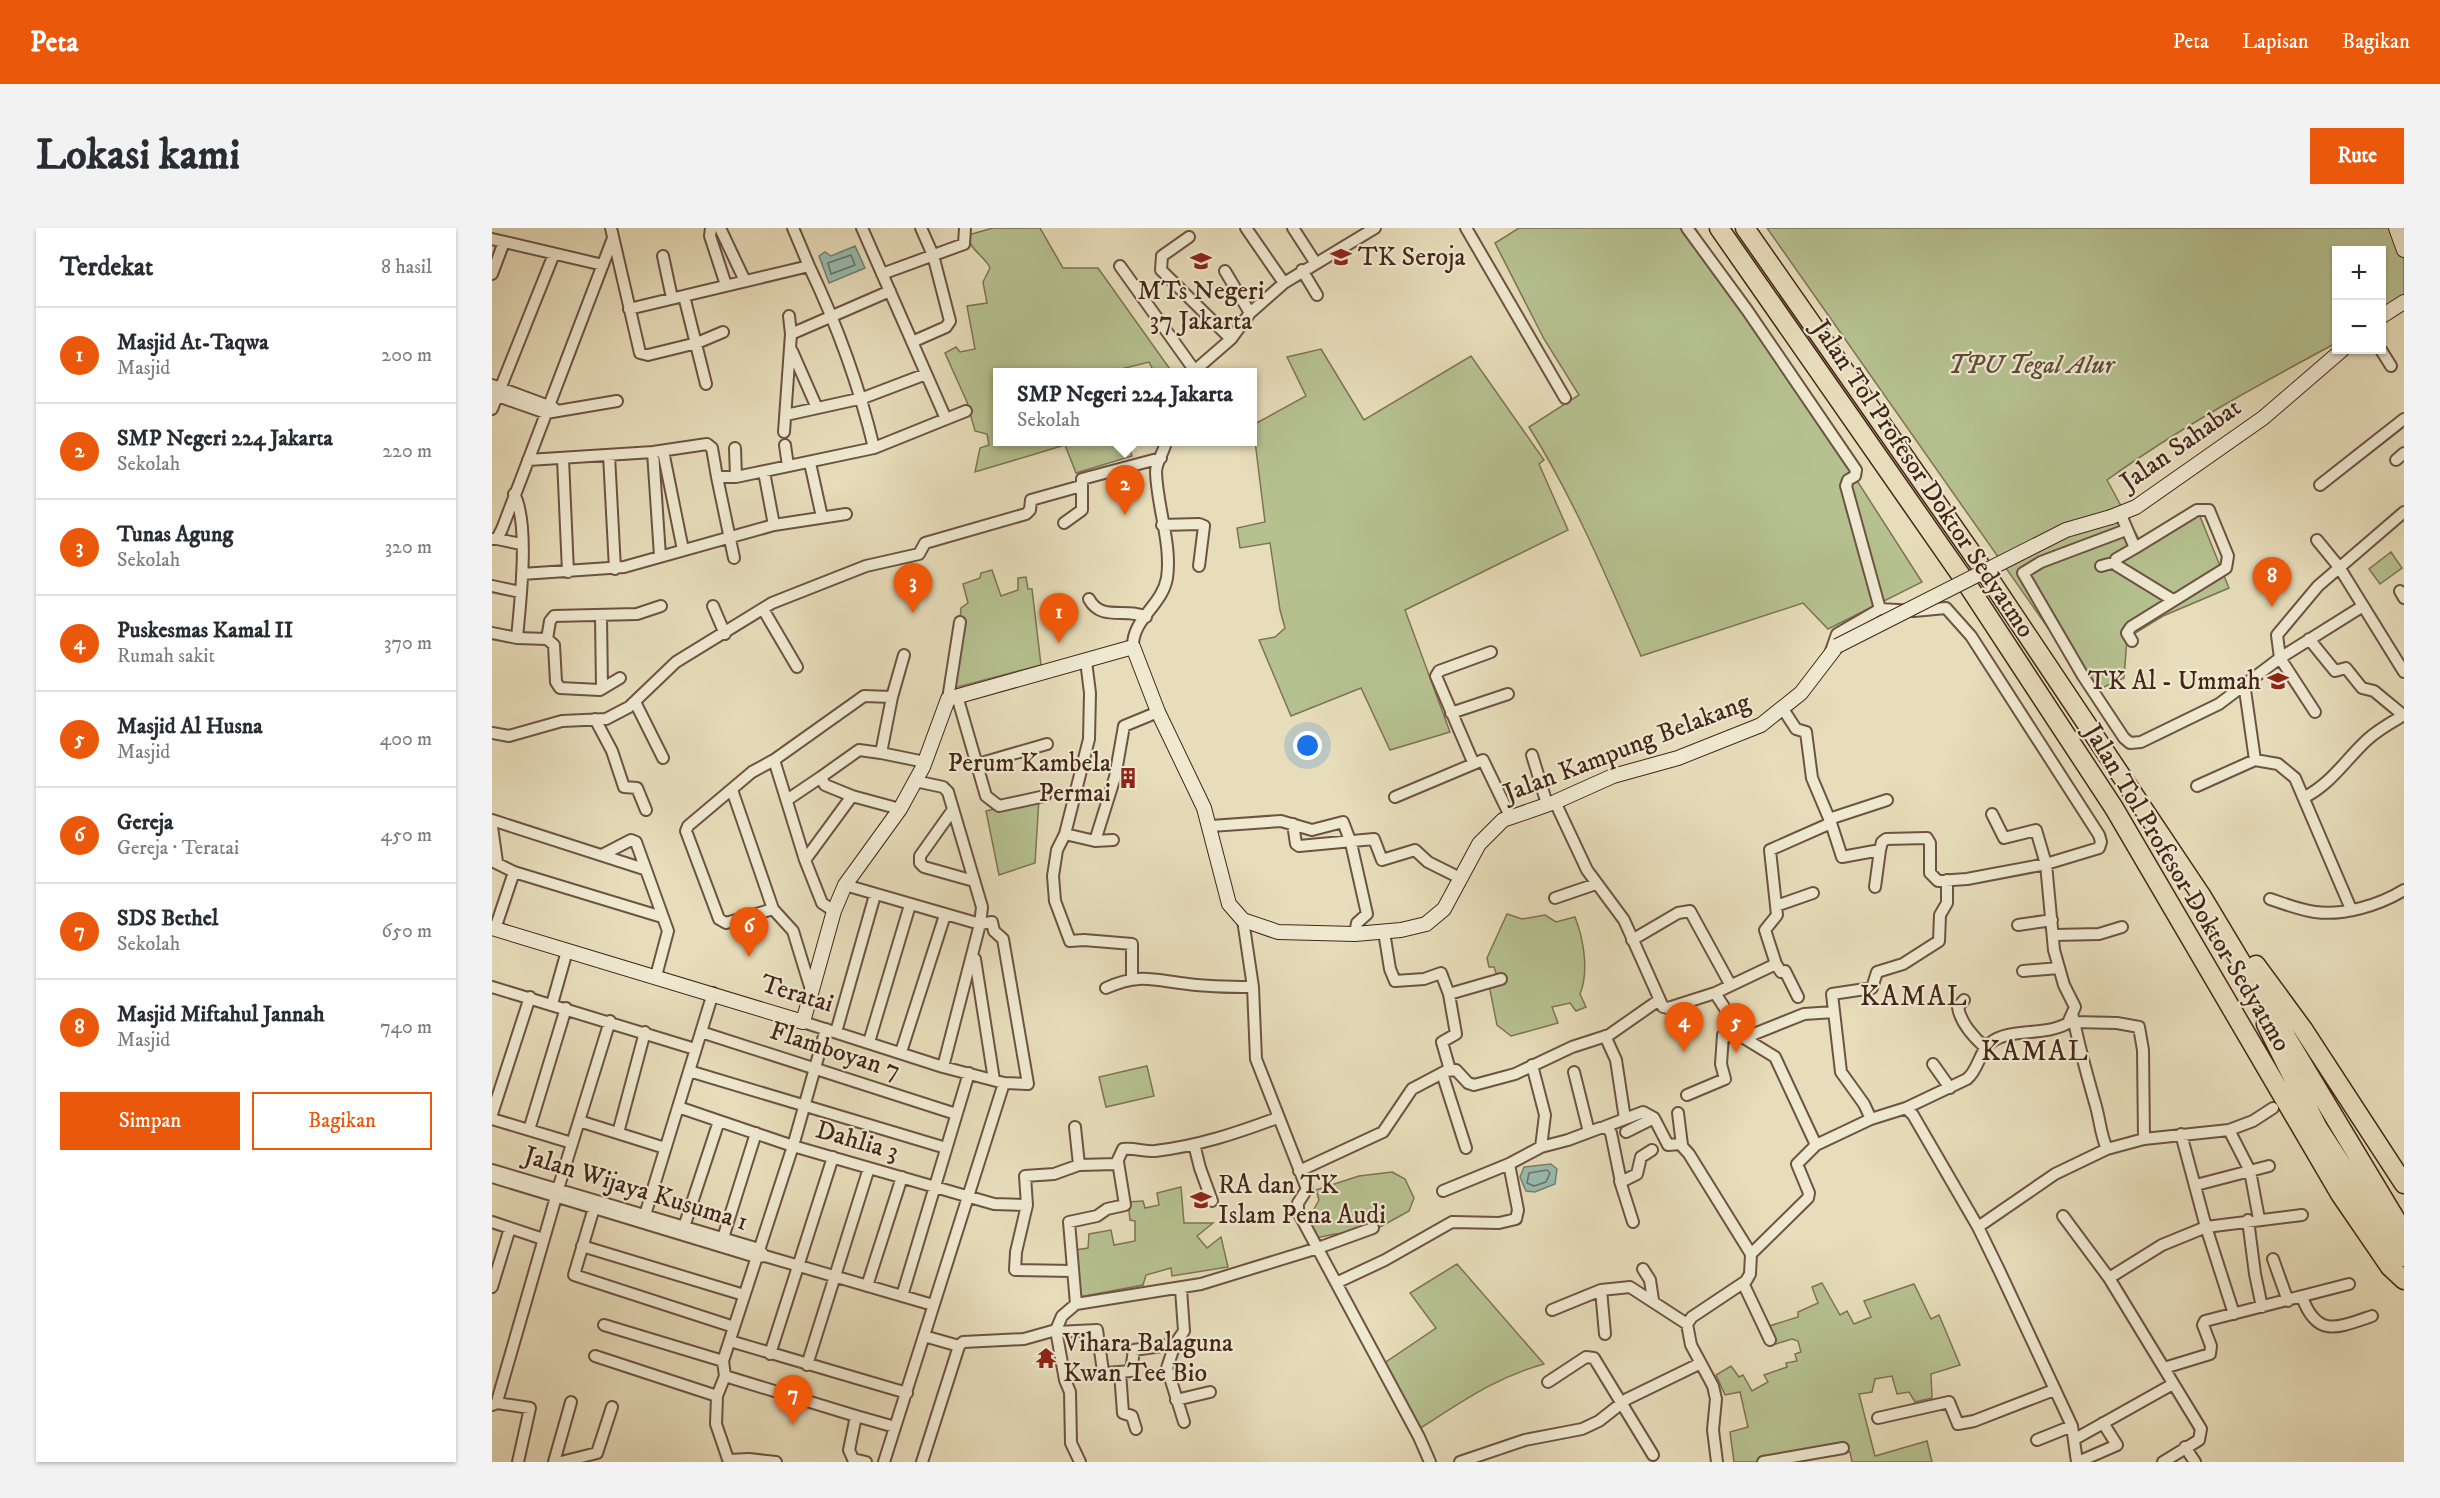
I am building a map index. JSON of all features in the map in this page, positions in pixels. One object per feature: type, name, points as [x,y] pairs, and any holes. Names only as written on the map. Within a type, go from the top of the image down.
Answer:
[{"type":"highway","name":"Jalan Tol Profesor Doktor Sedyatmo","points":[[1719,228],[1967,584],[2114,808],[2340,1194],[2390,1267],[2404,1280]]},
{"type":"highway","name":"Jalan Tol Profesor Doktor Sedyatmo","points":[[1745,228],[1988,575],[2201,895],[2404,1233]]},
{"type":"highway","points":[[2201,895],[2231,930],[2292,1014],[2404,1184]]},
{"type":"highway","points":[[2220,924],[2318,1128],[2404,1257]]},
{"type":"highway","points":[[2351,1147],[2368,1155],[2381,1167],[2404,1196]]},
{"type":"street","points":[[711,228],[710,236],[726,285]]},
{"type":"street","points":[[720,228],[745,281]]},
{"type":"street","points":[[793,228],[833,317],[863,398],[874,448]]},
{"type":"street","points":[[862,228],[946,419]]},
{"type":"street","points":[[912,342],[946,327],[950,321],[933,255],[921,228]]},
{"type":"street","points":[[882,274],[964,244],[965,228]]},
{"type":"street","points":[[1246,228],[1284,283]]},
{"type":"street","points":[[1293,228],[1315,262]]},
{"type":"street","points":[[1198,368],[1231,339],[1250,313],[1284,283],[1315,262],[1375,228]]},
{"type":"street","points":[[1466,228],[1565,398]]},
{"type":"street","points":[[1687,228],[1747,310],[1856,470],[1856,476],[1848,480],[1846,486],[1880,609]]},
{"type":"street","points":[[2396,228],[2404,250]]},
{"type":"street","points":[[521,544],[494,539],[550,409],[603,265],[612,233]]},
{"type":"street","points":[[612,233],[638,350],[642,354],[648,355],[697,343],[723,332]]},
{"type":"street","points":[[1189,237],[1162,256],[1161,270],[1231,339]]},
{"type":"street","points":[[492,239],[603,265]]},
{"type":"street","points":[[492,274],[504,242]]},
{"type":"street","points":[[492,409],[495,391],[554,254]]},
{"type":"street","points":[[663,256],[672,298]]},
{"type":"street","points":[[629,309],[809,266]]},
{"type":"street","points":[[1120,266],[1191,368]]},
{"type":"street","points":[[1302,270],[1317,295]]},
{"type":"street","points":[[1225,271],[1250,313]]},
{"type":"street","points":[[791,334],[890,291]]},
{"type":"street","points":[[684,296],[706,384]]},
{"type":"street","points":[[2386,313],[2404,302]]},
{"type":"street","points":[[784,432],[791,350],[789,316]]},
{"type":"street","points":[[791,350],[818,408]]},
{"type":"street","name":"Jalan Sahabat","points":[[1833,651],[2066,530],[2116,516],[2136,507],[2263,418],[2337,354]]},
{"type":"street","points":[[2384,354],[2391,366]]},
{"type":"street","points":[[786,415],[863,398],[926,374]]},
{"type":"street","points":[[495,391],[550,409],[617,401]]},
{"type":"street","points":[[717,477],[736,477],[764,472],[874,448],[966,411]]},
{"type":"street","points":[[2320,484],[2404,419]]},
{"type":"street","points":[[528,460],[658,452],[710,445],[734,558]]},
{"type":"street","points":[[785,445],[788,466]]},
{"type":"street","points":[[1165,446],[1156,470],[1166,545],[1167,578],[1164,592],[1135,631],[1133,647],[1158,712],[1192,778],[1211,826],[1231,908],[1243,920],[1253,987],[1256,1059],[1277,1118],[1307,1190],[1298,1203],[1298,1212],[1419,1437],[1430,1462]]},
{"type":"street","points":[[735,448],[736,477]]},
{"type":"street","points":[[658,452],[683,550]]},
{"type":"street","points":[[658,452],[660,556]]},
{"type":"street","points":[[609,455],[615,569]]},
{"type":"street","points":[[1064,523],[1080,514],[1081,486],[1085,478],[1161,458]]},
{"type":"street","points":[[563,459],[568,572]]},
{"type":"street","points":[[810,463],[822,517]]},
{"type":"street","points":[[764,472],[774,525]]},
{"type":"street","points":[[492,733],[509,736],[562,721],[606,718],[635,702],[676,662],[763,609],[866,566],[919,554],[925,543],[1026,514],[1030,512],[1031,500],[1081,486]]},
{"type":"street","points":[[514,494],[519,509],[522,574],[517,638]]},
{"type":"street","points":[[2101,566],[2115,562],[2198,510],[2209,510],[2228,556],[2226,568],[2131,627],[2127,633],[2132,640]]},
{"type":"street","points":[[2315,712],[2280,658],[2277,635],[2318,586],[2404,512]]},
{"type":"street","points":[[522,574],[615,569],[774,525],[846,514]]},
{"type":"street","points":[[2116,516],[2135,548]]},
{"type":"street","points":[[1162,525],[1199,524],[1204,526],[1199,566]]},
{"type":"street","points":[[2126,530],[2041,562],[2023,573],[2083,676],[2124,738],[2133,744],[2190,720],[2219,704],[2280,658],[2363,606]]},
{"type":"street","points":[[2318,540],[2339,567],[2404,672]]},
{"type":"street","points":[[2115,562],[2118,567],[2173,600]]},
{"type":"street","points":[[492,586],[520,592]]},
{"type":"street","points":[[1089,598],[1095,609],[1103,613],[1130,611],[1146,617]]},
{"type":"street","points":[[547,639],[550,621],[554,616],[601,617],[637,614],[661,606]]},
{"type":"street","points":[[713,606],[725,634]]},
{"type":"street","points":[[1833,651],[1837,634],[1880,609],[1914,611],[1944,607],[1951,611],[1971,636],[2102,842],[2099,848],[2046,864],[1938,881],[1931,876],[1930,843],[1927,838],[1886,839],[1882,842],[1880,850],[1875,887]]},
{"type":"street","points":[[763,609],[797,667]]},
{"type":"street","points":[[601,617],[602,688]]},
{"type":"street","points":[[803,1022],[834,911],[845,885],[900,809],[925,762],[952,698],[960,622]]},
{"type":"street","points":[[492,633],[517,638],[547,639],[554,645],[556,682],[560,688],[602,688],[620,678]]},
{"type":"street","points":[[2305,797],[2318,790],[2338,772],[2368,739],[2404,715],[2374,691],[2362,688],[2346,668],[2335,671],[2309,639]]},
{"type":"street","points":[[952,698],[1133,647]]},
{"type":"street","name":"Jalan Kampung Belakang","points":[[1243,920],[1278,932],[1355,934],[1410,928],[1435,919],[1444,909],[1479,844],[1510,816],[1551,803],[1613,776],[1678,758],[1761,725],[1801,693],[1833,651]]},
{"type":"street","points":[[1473,762],[1436,678],[1437,673],[1491,652]]},
{"type":"street","points":[[880,753],[904,655]]},
{"type":"street","points":[[1086,661],[1090,693],[1089,739],[1067,835],[1057,850],[1053,876],[1055,901],[1068,939],[1132,944],[1132,978]]},
{"type":"street","points":[[2244,683],[2255,760]]},
{"type":"street","points":[[1451,713],[1508,694]]},
{"type":"street","points":[[773,909],[722,922],[686,831],[752,772],[774,760],[864,696],[892,697]]},
{"type":"street","points":[[952,698],[978,764],[986,796],[999,806],[1046,796]]},
{"type":"street","points":[[635,702],[663,758]]},
{"type":"street","points":[[1783,709],[1796,729],[1806,732],[1812,778],[1842,857],[1880,850]]},
{"type":"street","points":[[1095,841],[1115,777],[1124,726],[1158,712]]},
{"type":"street","points":[[595,719],[608,741],[624,787],[638,788],[645,810]]},
{"type":"street","points":[[978,764],[1047,744]]},
{"type":"street","points":[[787,800],[859,750],[925,762]]},
{"type":"street","points":[[1532,755],[1551,803],[1596,884],[1617,908],[1663,1007],[1668,1008],[1715,993],[1776,964]]},
{"type":"street","points":[[774,760],[805,860],[822,903],[834,911]]},
{"type":"street","points":[[2197,786],[2255,760],[2278,764],[2285,768],[2295,778],[2305,797],[2350,909]]},
{"type":"street","points":[[1395,797],[1473,762],[1485,762],[1510,816]]},
{"type":"street","points":[[821,777],[825,785],[852,796],[900,809]]},
{"type":"street","points":[[915,781],[946,789],[983,912],[943,1067]]},
{"type":"street","points":[[732,790],[773,909],[793,931],[812,993]]},
{"type":"street","points":[[805,860],[852,796]]},
{"type":"street","points":[[1798,997],[1785,971],[1781,972],[1776,964],[1765,930],[1766,925],[1776,918],[1770,850],[1830,821],[1887,800]]},
{"type":"street","points":[[952,811],[920,856],[920,863],[924,867],[974,881]]},
{"type":"street","points":[[1992,814],[2004,838],[2036,830],[2046,864],[2059,968],[2075,1007],[2073,1019],[2097,1106],[2098,1126],[2107,1149]]},
{"type":"street","points":[[492,820],[644,869]]},
{"type":"street","points":[[1211,826],[1281,821],[1302,829],[1312,830],[1343,822],[1351,843],[1367,914],[1357,923],[1355,934]]},
{"type":"street","points":[[1293,824],[1296,844],[1299,846],[1375,839],[1383,860],[1415,850],[1428,862],[1460,878]]},
{"type":"street","points":[[492,826],[495,862],[514,872],[662,917]]},
{"type":"street","points":[[1067,835],[1095,841],[1113,840]]},
{"type":"street","points":[[602,855],[633,840],[668,931],[656,976]]},
{"type":"street","points":[[493,929],[514,872]]},
{"type":"street","points":[[1870,1119],[1864,1104],[1841,1072],[1832,994],[1872,988],[1877,972],[1903,964],[1939,941],[1940,915],[1947,903],[1947,880]]},
{"type":"street","points":[[1555,898],[1596,884]]},
{"type":"street","points":[[845,885],[875,896],[980,924],[992,922],[994,931],[1003,939],[1029,1078],[1026,1085],[994,1080]]},
{"type":"street","points":[[2270,899],[2327,914],[2382,902],[2404,890]]},
{"type":"street","points":[[1776,906],[1814,893]]},
{"type":"street","points":[[776,1462],[762,1459],[729,1461],[716,1424],[717,1396],[725,1376],[723,1361],[760,1254],[815,1068],[831,1030],[875,896]]},
{"type":"street","points":[[869,1042],[910,905]]},
{"type":"street","points":[[1632,940],[1678,913],[1690,911],[1730,984]]},
{"type":"street","points":[[901,1052],[945,915]]},
{"type":"street","points":[[2018,925],[2052,920]]},
{"type":"street","points":[[2054,935],[2099,934],[2122,927]]},
{"type":"street","name":"Teratai","points":[[493,929],[712,993],[943,1067],[994,1080]]},
{"type":"street","points":[[1384,932],[1390,969],[1396,982],[1424,979],[1440,973],[1449,994],[1456,1034],[1442,1042],[1446,1071],[1466,1148]]},
{"type":"street","points":[[552,1004],[567,951]]},
{"type":"street","points":[[884,1462],[968,1195],[994,1080],[974,954]]},
{"type":"street","points":[[2023,971],[2059,968]]},
{"type":"street","points":[[1106,988],[1132,978],[1148,977],[1218,987],[1253,987]]},
{"type":"street","points":[[1449,994],[1501,979]]},
{"type":"street","points":[[492,987],[610,1021],[695,1049]]},
{"type":"street","points":[[645,1215],[712,993]]},
{"type":"street","points":[[1715,993],[1744,1038]]},
{"type":"street","points":[[530,997],[492,1116],[572,1143]]},
{"type":"street","points":[[1299,1171],[1383,1132],[1392,1123],[1408,1094],[1446,1071],[1459,1071],[1468,1083],[1480,1084],[1515,1074],[1605,1036],[1659,1000]]},
{"type":"street","points":[[1965,1000],[1958,1007],[1959,1013],[1971,1033],[1986,1048]]},
{"type":"street","points":[[529,1130],[566,1008]]},
{"type":"street","points":[[1744,1038],[1804,1014],[1834,1012]]},
{"type":"street","points":[[1751,1254],[1808,1198],[1809,1193],[1797,1164],[1816,1145],[1870,1119],[1906,1108],[1950,1088],[1976,1072],[1986,1048],[2004,1036],[2054,1030],[2073,1019],[2139,1027],[2143,1050],[2144,1139]]},
{"type":"street","points":[[518,1462],[531,1408],[495,1401],[610,1021]]},
{"type":"street","points":[[618,1133],[645,1032]]},
{"type":"street","name":"Flamboyan 7","points":[[701,1032],[956,1114]]},
{"type":"street","points":[[1688,1095],[1725,1079],[1721,1064],[1723,1035],[1744,1038],[1775,1057],[1816,1145]]},
{"type":"street","points":[[1605,1036],[1616,1060],[1625,1119]]},
{"type":"street","points":[[1934,1064],[1950,1088]]},
{"type":"street","points":[[1532,1065],[1545,1115],[1541,1147]]},
{"type":"street","points":[[689,1071],[946,1148]]},
{"type":"street","points":[[1574,1072],[1589,1132]]},
{"type":"street","points":[[902,1296],[969,1073]]},
{"type":"street","name":"Dahlia 3","points":[[678,1107],[793,1146],[994,1204],[1027,1205]]},
{"type":"street","points":[[1906,1108],[1913,1115],[1977,1227],[2072,1426],[2075,1439],[2075,1461],[2117,1445],[2103,1424]]},
{"type":"street","points":[[1977,1227],[2055,1174],[2107,1149],[2144,1139],[2229,1130],[2253,1121],[2273,1108]]},
{"type":"street","points":[[1443,1191],[1509,1164],[1541,1147],[1643,1112],[1654,1118],[1668,1145],[1682,1144]]},
{"type":"street","points":[[1677,1113],[1682,1144],[1751,1254],[1750,1274],[1743,1283],[1692,1317],[1687,1324],[1690,1345],[1713,1386],[1716,1399],[1713,1430],[1717,1462]]},
{"type":"street","points":[[1076,1304],[1070,1221],[1098,1216],[1107,1209],[1125,1204],[1118,1162],[1120,1151],[1140,1148],[1151,1151],[1224,1138],[1277,1118]]},
{"type":"street","points":[[1626,1132],[1654,1118]]},
{"type":"street","points":[[579,1121],[665,1148]]},
{"type":"street","points":[[684,1227],[719,1121]]},
{"type":"street","points":[[1075,1127],[1078,1165]]},
{"type":"street","points":[[1604,1127],[1611,1133],[1621,1170],[1620,1181],[1633,1222]]},
{"type":"street","points":[[2229,1130],[2250,1171],[2255,1274],[2262,1307]]},
{"type":"street","points":[[723,1238],[756,1133]]},
{"type":"street","points":[[2181,1134],[2206,1227],[2234,1314]]},
{"type":"street","points":[[1194,1144],[1212,1201]]},
{"type":"street","points":[[1620,1181],[1637,1174],[1640,1159],[1652,1150]]},
{"type":"street","points":[[770,1354],[833,1157]]},
{"type":"street","points":[[1072,1271],[1016,1270],[1016,1252],[1027,1205],[1025,1176],[1054,1174],[1078,1165],[1118,1162]]},
{"type":"street","points":[[1336,1283],[1385,1260],[1452,1222],[1499,1223],[1516,1219],[1518,1210],[1509,1164]]},
{"type":"street","points":[[2196,1185],[2269,1166]]},
{"type":"street","points":[[807,1365],[869,1167]]},
{"type":"street","name":"Jalan Wijaya Kusuma 1","points":[[492,1170],[557,1193]]},
{"type":"street","name":"Jalan Wijaya Kusuma 1","points":[[492,1177],[595,1204],[933,1305]]},
{"type":"street","points":[[867,1286],[902,1177]]},
{"type":"street","points":[[595,1204],[574,1273],[576,1276],[734,1327]]},
{"type":"street","name":"Jalan Wijaya Kusuma 1","points":[[595,1204],[645,1215],[723,1238],[760,1254]]},
{"type":"street","points":[[2109,1278],[2162,1245],[2206,1227],[2302,1215]]},
{"type":"street","points":[[2063,1216],[2109,1278],[2201,1429],[2201,1438],[2163,1462]]},
{"type":"street","points":[[492,1222],[543,1239]]},
{"type":"street","points":[[492,1287],[510,1228]]},
{"type":"street","points":[[1080,1462],[1071,1443],[1070,1392],[1065,1380],[1056,1331],[1062,1316],[1076,1304],[1181,1289],[1318,1248],[1373,1228]]},
{"type":"street","points":[[582,1246],[744,1295]]},
{"type":"street","points":[[2273,1259],[2288,1301]]},
{"type":"street","points":[[1643,1269],[1650,1280],[1653,1300]]},
{"type":"street","points":[[1743,1283],[1770,1340]]},
{"type":"street","points":[[2164,1368],[2210,1354],[2211,1346],[2202,1325],[2205,1321],[2349,1284]]},
{"type":"street","points":[[1552,1310],[1601,1290],[1633,1287],[1687,1324]]},
{"type":"street","points":[[1181,1289],[1185,1328],[1175,1344],[1167,1368],[1184,1422]]},
{"type":"street","points":[[1601,1290],[1605,1334]]},
{"type":"street","points":[[2302,1297],[2313,1321],[2318,1324],[2332,1326],[2372,1316]]},
{"type":"street","points":[[604,1325],[723,1361]]},
{"type":"street","points":[[922,1462],[959,1346],[963,1342],[1024,1340],[1056,1331],[1096,1330],[1103,1371],[1120,1372],[1132,1369],[1134,1350],[1175,1344]]},
{"type":"street","points":[[924,1336],[959,1346]]},
{"type":"street","points":[[730,1341],[906,1393]]},
{"type":"street","points":[[595,1356],[717,1396]]},
{"type":"street","points":[[1548,1382],[1590,1356],[1594,1358],[1653,1455]]},
{"type":"street","points":[[1460,1462],[1482,1459],[1525,1440],[1582,1429],[1599,1421],[1622,1403],[1699,1364]]},
{"type":"street","points":[[1120,1372],[1123,1413],[1132,1416],[1136,1429]]},
{"type":"street","points":[[725,1376],[895,1427]]},
{"type":"street","points":[[2075,1439],[2173,1384]]},
{"type":"street","points":[[1878,1418],[1949,1402],[1958,1424],[1974,1421],[2054,1390]]},
{"type":"street","points":[[1176,1400],[1210,1392]]},
{"type":"street","points":[[554,1462],[571,1402]]},
{"type":"street","points":[[561,1462],[597,1453],[612,1407]]},
{"type":"street","points":[[856,1416],[849,1450],[853,1459],[866,1462]]},
{"type":"street","points":[[2037,1440],[2072,1426]]},
{"type":"street","points":[[2185,1447],[2195,1462]]},
{"type":"street","points":[[1763,1462],[1823,1457],[1843,1448]]},
{"type":"green space","points":[[993,228],[1040,228],[1063,268],[1098,268],[1169,368],[1152,368],[1149,362],[1125,368],[993,368],[993,446],[1062,446],[975,472],[980,448],[989,445],[987,434],[975,431],[967,402],[945,353],[956,347],[960,352],[975,349],[967,306],[987,303],[983,282],[990,268],[971,244],[968,235]]},
{"type":"green space","points":[[1519,228],[1695,228],[1922,582],[1828,629],[1803,603],[1641,656],[1561,482],[1529,427],[1579,395],[1544,339],[1495,243]]},
{"type":"green space","name":"TPU Tegal Alur","points":[[1767,228],[2404,228],[2404,303],[2386,315],[2386,246],[2332,246],[2332,345],[2191,425],[2107,480],[2139,539],[2199,514],[2229,588],[2163,616],[2127,638],[2124,678],[2093,692]]},
{"type":"green space","points":[[1321,349],[1364,420],[1471,356],[1544,460],[1539,464],[1568,530],[1405,610],[1450,732],[1390,750],[1361,688],[1291,716],[1259,640],[1275,637],[1285,628],[1270,543],[1240,548],[1237,528],[1265,522],[1256,446],[1257,423],[1306,396],[1287,357]]},
{"type":"green space","points":[[1065,446],[1129,446],[1132,456],[1076,473]]},
{"type":"green space","points":[[2391,552],[2402,568],[2380,584],[2369,569]]},
{"type":"green space","points":[[992,570],[1001,596],[1018,590],[1018,578],[1026,577],[1028,589],[1032,589],[1041,665],[954,688],[961,608],[968,603],[963,584],[980,578],[981,573]]},
{"type":"green space","points":[[1039,798],[1035,863],[999,875],[986,811]]},
{"type":"green space","points":[[1507,914],[1522,919],[1545,915],[1556,922],[1575,917],[1581,936],[1585,966],[1580,994],[1586,1007],[1576,1011],[1570,1003],[1552,1007],[1558,1023],[1511,1036],[1497,1025],[1489,985],[1499,982],[1494,967],[1489,967],[1487,958]]},
{"type":"green space","points":[[1147,1066],[1154,1096],[1106,1107],[1099,1077]]},
{"type":"green space","points":[[1392,1172],[1405,1179],[1414,1198],[1409,1211],[1373,1231],[1316,1238],[1308,1220],[1319,1200],[1316,1190],[1359,1176]]},
{"type":"green space","points":[[1181,1187],[1184,1223],[1213,1223],[1197,1236],[1207,1248],[1221,1237],[1228,1267],[1172,1276],[1171,1268],[1146,1275],[1143,1285],[1074,1298],[1069,1251],[1088,1248],[1089,1234],[1111,1230],[1114,1245],[1135,1241],[1135,1221],[1130,1220],[1128,1202],[1143,1201],[1145,1208],[1159,1205],[1157,1193]]},
{"type":"green space","points":[[1457,1264],[1544,1364],[1509,1376],[1464,1400],[1419,1429],[1383,1364],[1436,1328],[1410,1293]]},
{"type":"green space","points":[[1822,1283],[1840,1315],[1847,1311],[1854,1324],[1871,1317],[1864,1301],[1914,1284],[1931,1319],[1939,1315],[1960,1365],[1931,1374],[1932,1398],[1915,1402],[1909,1392],[1897,1394],[1892,1376],[1875,1379],[1872,1392],[1859,1394],[1875,1456],[1927,1441],[1932,1462],[1852,1462],[1850,1452],[1799,1462],[1734,1462],[1730,1432],[1748,1427],[1740,1392],[1725,1395],[1716,1375],[1731,1366],[1739,1377],[1743,1375],[1752,1391],[1768,1382],[1764,1375],[1787,1367],[1786,1363],[1797,1361],[1795,1354],[1801,1352],[1798,1341],[1792,1339],[1769,1346],[1763,1328],[1798,1317],[1798,1312],[1818,1303],[1812,1287]]},
{"type":"water","points":[[855,246],[865,268],[829,283],[819,256],[825,252],[831,256]]},
{"type":"water","points":[[1551,1164],[1557,1169],[1555,1184],[1535,1192],[1526,1191],[1520,1177],[1524,1167]]},
{"type":"place","name":"TK Seroja","points":[[1341,257]]},
{"type":"place","name":"MTs Negeri 37 Jakarta","points":[[1201,261]]},
{"type":"place","name":"SMP Negeri 224 Jakarta","points":[[1125,515]]},
{"type":"place","name":"Masjid Miftahul Jannah","points":[[2272,607]]},
{"type":"place","name":"Tunas Agung","points":[[913,613]]},
{"type":"place","name":"Masjid At-Taqwa","points":[[1059,643]]},
{"type":"place","name":"TK Al - Ummah","points":[[2278,681]]},
{"type":"place","name":"Perum Kambela Permai","points":[[1128,778]]},
{"type":"place","name":"Gereja","points":[[749,957]]},
{"type":"place","name":"Puskesmas Kamal II","points":[[1684,1052]]},
{"type":"place","name":"Masjid Al Husna","points":[[1736,1053]]},
{"type":"place","name":"RA dan TK Islam Pena Audi","points":[[1201,1200]]},
{"type":"place","name":"Vihara Balaguna Kwan Tee Bio","points":[[1046,1358]]},
{"type":"place","name":"SDS Bethel","points":[[793,1425]]},
{"type":"district","name":"KAMAL","points":[[1914,996]]},
{"type":"district","name":"KAMAL","points":[[2035,1051]]}]
